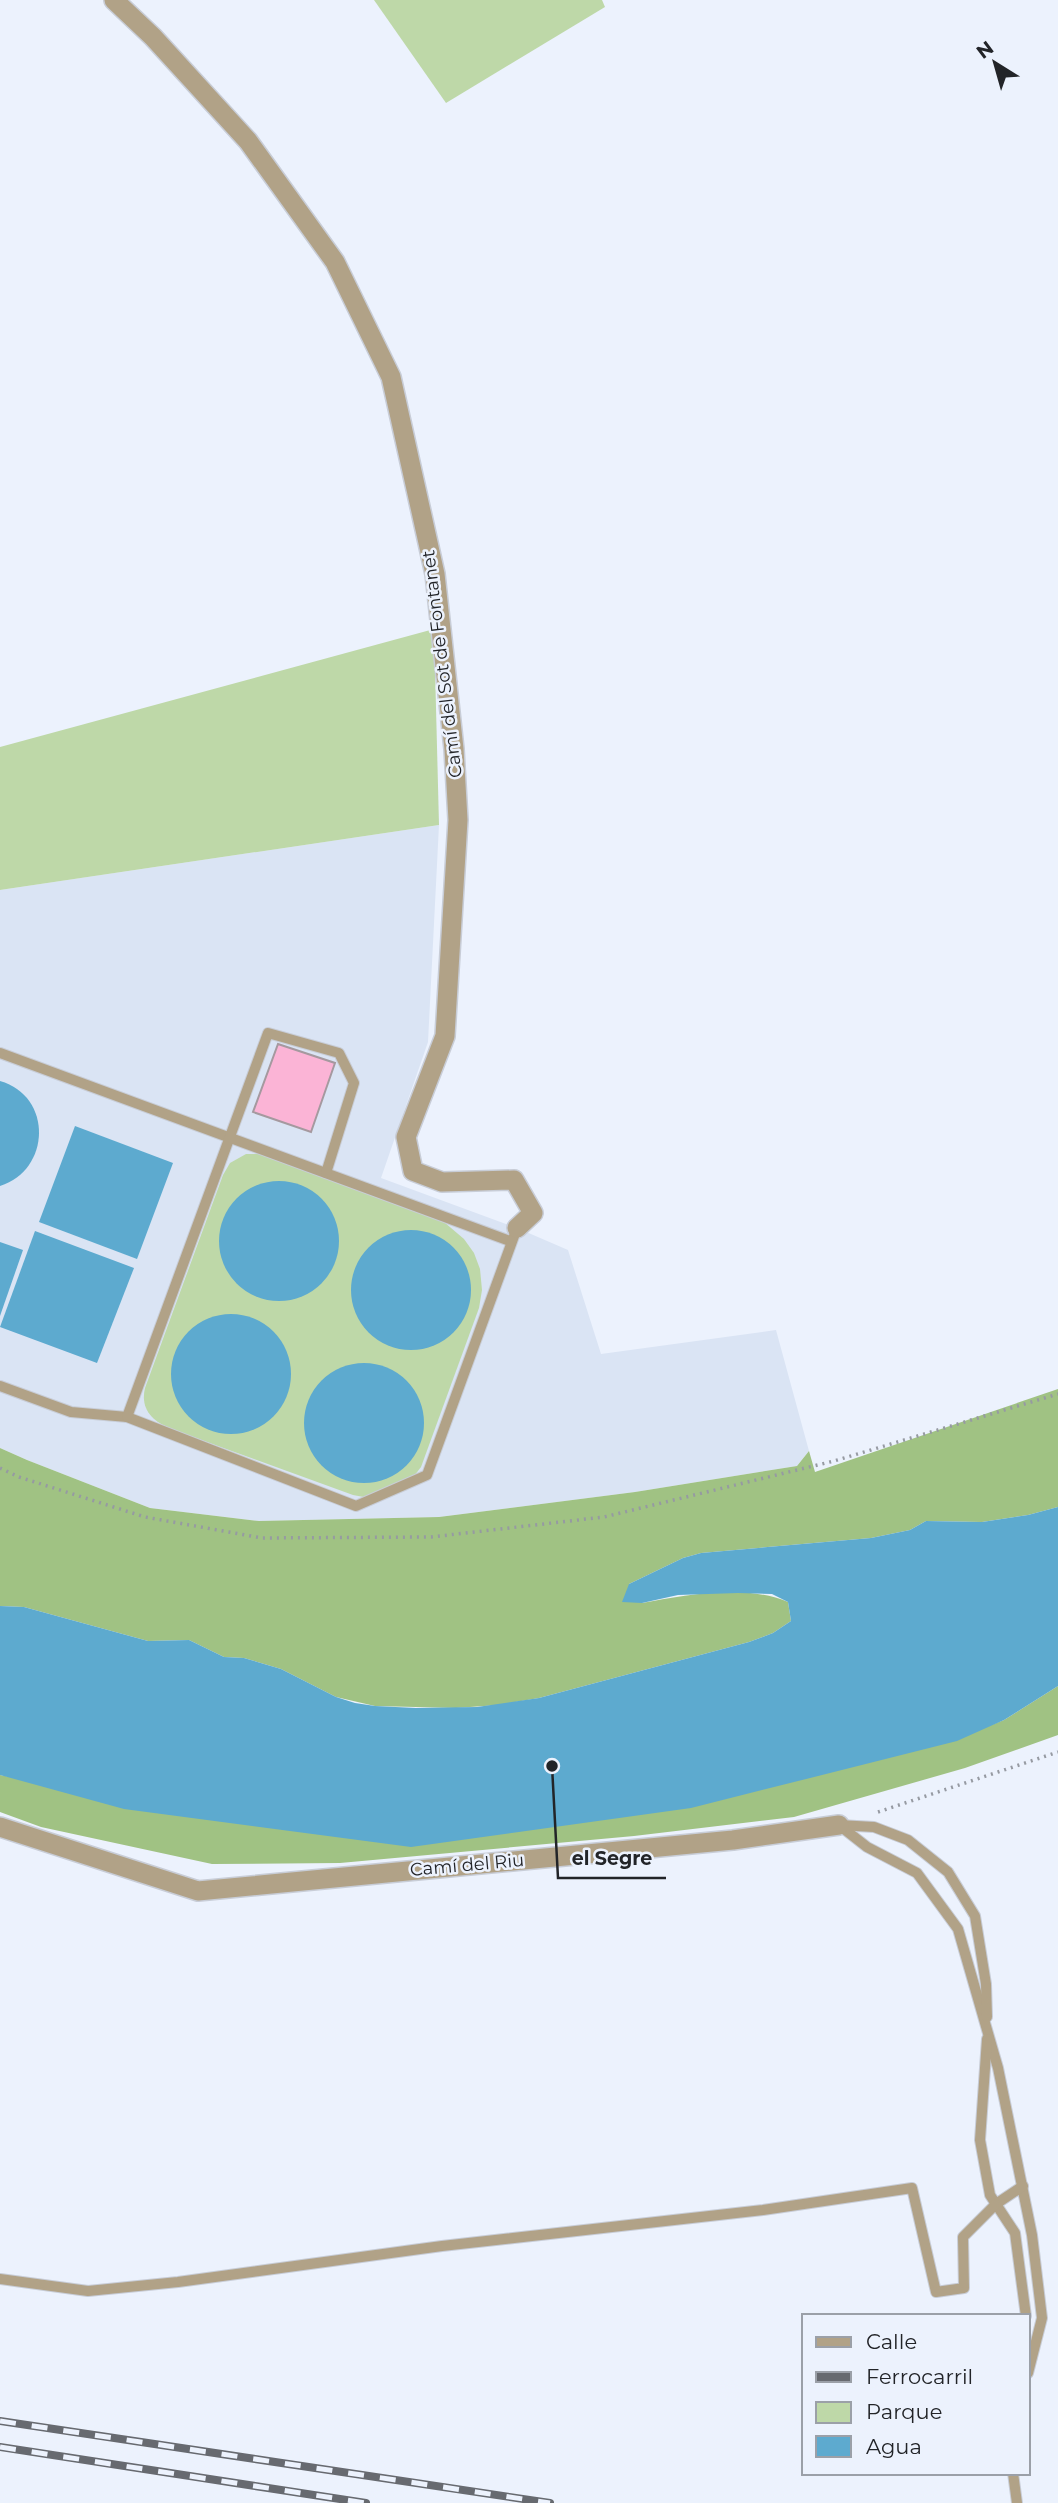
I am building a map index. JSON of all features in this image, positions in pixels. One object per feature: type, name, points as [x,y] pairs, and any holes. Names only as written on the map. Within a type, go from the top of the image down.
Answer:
[{"type":"street","name":"Camí del Sot de Fontanet","points":[[114,0],[153,37],[248,141],[335,262],[391,377],[435,574],[454,749],[458,820],[445,1036],[406,1137],[413,1171],[442,1182],[514,1180],[533,1213],[514,1235]]},
{"type":"street","name":"Camí del Riu","points":[[0,1827],[198,1891],[733,1840],[839,1825]]},
{"type":"lane","points":[[127,1417],[268,1033],[339,1053],[354,1083],[326,1173]]},
{"type":"lane","points":[[0,1053],[326,1173],[514,1235],[427,1475],[356,1506],[127,1417],[71,1412],[0,1386]]},
{"type":"lane","points":[[839,1825],[867,1847],[916,1874],[958,1929],[998,2068],[1032,2235],[1042,2318],[1030,2363]]},
{"type":"lane","points":[[839,1825],[874,1827],[908,1840],[948,1871],[975,1916],[986,1984],[987,2033],[980,2140],[990,2195],[1015,2234],[1026,2314]]},
{"type":"lane","points":[[0,2279],[89,2291],[178,2282],[442,2246],[763,2210],[912,2188],[936,2292],[964,2288],[963,2236],[996,2204],[1023,2186]]},
{"type":"lane","points":[[1030,2339],[1033,2347]]},
{"type":"lane","points":[[1013,2475],[1017,2503]]},
{"type":"path","points":[[0,1468],[19,1477],[145,1517],[262,1538],[431,1537],[604,1517],[834,1461],[1058,1394]]},
{"type":"path","points":[[874,1814],[1058,1752]]},
{"type":"shaded area","points":[[439,825],[428,1042],[381,1178],[517,1228],[568,1250],[601,1354],[776,1330],[809,1451],[797,1466],[635,1492],[439,1517],[259,1521],[150,1508],[0,1448],[0,890]]},
{"type":"green space","points":[[374,0],[602,0],[605,7],[446,103]]},
{"type":"green space","points":[[434,629],[439,825],[0,890],[0,747]]},
{"type":"green space","points":[[246,1154],[259,1154],[444,1222],[464,1239],[474,1253],[480,1269],[482,1290],[479,1308],[421,1467],[411,1480],[369,1498],[353,1495],[171,1429],[153,1418],[146,1408],[145,1388],[223,1175],[230,1163]]},
{"type":"green space","points":[[1058,1389],[1058,1507],[982,1522],[926,1521],[910,1530],[871,1538],[701,1553],[683,1558],[629,1584],[642,1603],[716,1593],[754,1593],[788,1602],[791,1621],[773,1633],[749,1642],[539,1698],[456,1708],[375,1706],[336,1697],[281,1669],[244,1658],[224,1657],[189,1640],[148,1641],[24,1607],[0,1606],[0,1448],[150,1508],[259,1521],[439,1517],[635,1492],[797,1466],[809,1451],[815,1472]]},
{"type":"green space","points":[[1058,1686],[1058,1735],[965,1768],[794,1817],[634,1836],[340,1863],[212,1864],[41,1827],[0,1812],[0,1775],[16,1778],[981,1729],[1004,1720]]},
{"type":"water","points":[[0,1081],[17,1089],[30,1101],[37,1117],[39,1133],[36,1150],[29,1165],[17,1178],[0,1186]]},
{"type":"water","points":[[75,1126],[173,1163],[137,1259],[39,1222]]},
{"type":"water","points":[[279,1181],[302,1186],[321,1199],[334,1218],[339,1241],[334,1264],[321,1283],[302,1296],[279,1301],[256,1296],[237,1283],[224,1264],[219,1241],[224,1218],[237,1199],[256,1186]]},
{"type":"water","points":[[411,1230],[434,1235],[453,1248],[466,1267],[471,1290],[466,1313],[453,1332],[434,1345],[411,1350],[388,1345],[369,1332],[356,1313],[351,1290],[356,1267],[369,1248],[388,1235]]},
{"type":"water","points":[[35,1231],[134,1268],[97,1363],[0,1327]]},
{"type":"water","points":[[0,1242],[23,1250],[0,1316]]},
{"type":"water","points":[[231,1314],[254,1319],[273,1332],[286,1351],[291,1374],[286,1397],[273,1416],[254,1429],[231,1434],[208,1429],[189,1416],[176,1397],[171,1374],[176,1351],[189,1332],[208,1319]]},
{"type":"water","points":[[364,1363],[387,1368],[406,1381],[419,1400],[424,1423],[419,1446],[406,1465],[387,1478],[364,1483],[341,1478],[322,1465],[309,1446],[304,1423],[309,1400],[322,1381],[341,1368]]},
{"type":"water","points":[[1058,1507],[1058,1686],[1004,1720],[957,1741],[691,1808],[411,1847],[124,1809],[0,1775],[0,1606],[24,1607],[148,1641],[189,1640],[224,1657],[244,1658],[281,1669],[336,1697],[355,1703],[416,1708],[477,1707],[539,1698],[749,1642],[773,1633],[791,1621],[788,1602],[772,1594],[678,1595],[642,1603],[622,1602],[629,1584],[683,1558],[701,1553],[871,1538],[910,1530],[926,1521],[982,1522]]},
{"type":"building","points":[[278,1044],[335,1063],[311,1132],[253,1112]]},
{"type":"railway","points":[[0,2421],[550,2503]]},
{"type":"railway","points":[[0,2447],[366,2503]]},
{"type":"place","name":"el Segre","points":[[552,1766]]}]
